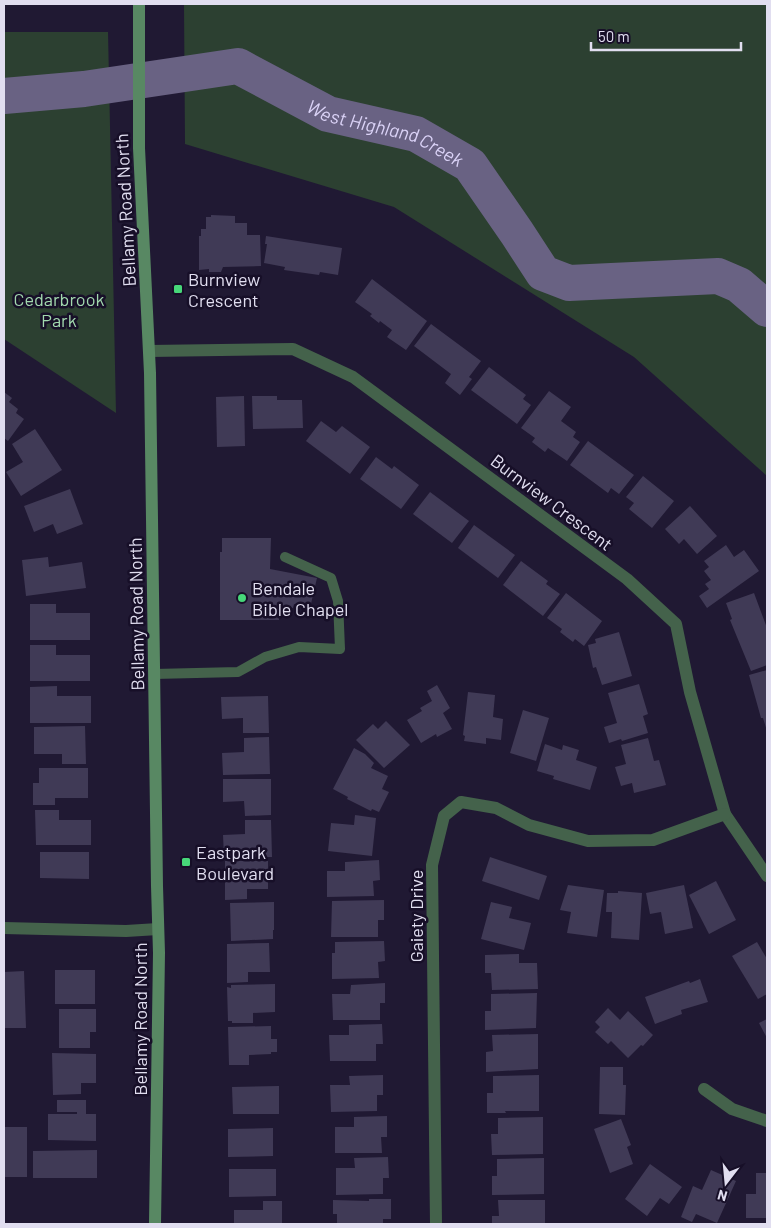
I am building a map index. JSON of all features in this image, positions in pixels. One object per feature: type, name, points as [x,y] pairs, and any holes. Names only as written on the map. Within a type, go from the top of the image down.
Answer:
[{"type":"street","name":"Bellamy Road North","points":[[139,4],[139,148],[150,351],[159,953],[155,1224]]},
{"type":"street","name":"Burnview Crescent","points":[[150,351],[293,349],[354,377],[627,579],[676,624],[690,692],[725,814],[767,876]]},
{"type":"street","name":"Gaiety Drive","points":[[436,1224],[432,865],[444,816],[461,802],[496,808],[529,825],[588,841],[653,840],[725,814]]},
{"type":"street","points":[[4,928],[126,931],[158,929]]},
{"type":"street","points":[[704,1089],[732,1109],[767,1122]]},
{"type":"lane","points":[[154,674],[238,672],[265,657],[299,647],[340,649],[338,601],[331,578],[285,557]]},
{"type":"green space","points":[[184,4],[767,4],[767,476],[634,357],[394,207],[185,144]]},
{"type":"green space","name":"Cedarbrook Park","points":[[4,32],[108,32],[116,413],[4,339]]},
{"type":"building","points":[[211,215],[235,216],[235,223],[247,223],[247,235],[260,235],[261,266],[223,267],[221,272],[209,272],[209,269],[199,270],[199,236],[201,236],[201,229],[206,229],[206,217],[211,217]]},
{"type":"building","points":[[266,236],[342,248],[338,275],[320,272],[319,275],[284,270],[285,267],[264,263],[267,244],[265,244]]},
{"type":"building","points":[[372,279],[427,321],[406,350],[387,337],[392,330],[380,321],[379,323],[370,316],[372,314],[355,302]]},
{"type":"building","points":[[431,324],[481,361],[469,377],[472,379],[460,395],[445,383],[451,374],[414,346]]},
{"type":"building","points":[[489,367],[526,395],[523,399],[531,405],[517,424],[471,390]]},
{"type":"building","points":[[549,391],[571,407],[561,421],[576,432],[573,437],[580,442],[567,461],[548,448],[545,452],[532,442],[535,438],[521,428]]},
{"type":"building","points":[[4,392],[12,398],[9,402],[18,409],[16,413],[24,419],[8,441],[4,438]]},
{"type":"building","points":[[244,396],[245,446],[217,447],[216,397]]},
{"type":"building","points":[[252,396],[277,396],[277,400],[302,400],[303,428],[253,429]]},
{"type":"building","points":[[321,421],[336,432],[342,426],[370,447],[350,474],[306,441]]},
{"type":"building","points":[[35,429],[62,470],[21,496],[6,472],[23,462],[12,444]]},
{"type":"building","points":[[588,441],[634,475],[619,494],[611,488],[608,493],[570,465]]},
{"type":"building","points":[[376,457],[392,469],[394,466],[419,485],[401,509],[360,479]]},
{"type":"building","points":[[643,476],[674,501],[652,528],[629,509],[634,503],[626,497]]},
{"type":"building","points":[[70,489],[83,524],[57,534],[53,524],[34,532],[24,506]]},
{"type":"building","points":[[430,492],[469,521],[452,543],[413,514]]},
{"type":"building","points":[[690,506],[717,536],[697,554],[684,539],[679,544],[665,529]]},
{"type":"building","points":[[474,525],[515,555],[498,578],[458,548]]},
{"type":"building","points":[[222,538],[271,538],[270,569],[317,578],[310,608],[294,604],[293,608],[279,606],[279,620],[220,620],[220,552],[222,552]]},
{"type":"building","points":[[726,545],[734,557],[744,550],[759,571],[707,608],[699,596],[709,589],[705,584],[711,580],[704,571],[709,567],[704,561]]},
{"type":"building","points":[[48,557],[49,567],[82,562],[86,588],[26,596],[22,560]]},
{"type":"building","points":[[521,561],[548,581],[546,584],[560,594],[543,616],[503,585]]},
{"type":"building","points":[[566,593],[602,621],[584,646],[575,639],[573,642],[560,632],[562,629],[547,618]]},
{"type":"building","points":[[754,593],[767,628],[767,665],[751,671],[730,620],[732,619],[726,603]]},
{"type":"building","points":[[30,604],[56,604],[56,613],[90,613],[90,640],[30,640]]},
{"type":"building","points":[[619,632],[632,676],[602,685],[596,667],[593,668],[588,645],[596,643],[595,639]]},
{"type":"building","points":[[30,645],[56,645],[56,655],[90,655],[90,681],[30,681]]},
{"type":"building","points":[[767,670],[767,731],[763,718],[761,718],[749,675]]},
{"type":"building","points":[[639,684],[648,714],[643,716],[648,733],[609,743],[604,727],[617,723],[608,693]]},
{"type":"building","points":[[437,685],[450,708],[443,713],[452,729],[437,737],[436,734],[421,743],[407,720],[422,711],[420,708],[432,701],[427,691]]},
{"type":"building","points":[[57,686],[57,696],[91,696],[91,723],[30,723],[30,687]]},
{"type":"building","points":[[468,692],[495,695],[493,717],[503,719],[501,740],[486,738],[486,744],[464,741]]},
{"type":"building","points":[[268,696],[269,733],[243,733],[243,718],[222,719],[221,697]]},
{"type":"building","points":[[523,710],[549,718],[536,761],[510,753]]},
{"type":"building","points":[[386,721],[410,745],[384,768],[356,740],[373,724],[378,729]]},
{"type":"building","points":[[85,726],[86,764],[62,764],[62,754],[34,754],[34,727]]},
{"type":"building","points":[[269,737],[270,774],[223,775],[222,753],[244,752],[244,738]]},
{"type":"building","points":[[648,738],[654,761],[659,760],[666,785],[634,793],[632,783],[621,786],[615,767],[626,764],[621,745]]},
{"type":"building","points":[[545,744],[562,750],[563,745],[579,750],[576,760],[597,767],[590,790],[553,779],[554,776],[537,771]]},
{"type":"building","points":[[354,748],[365,754],[374,763],[371,768],[388,776],[382,789],[389,792],[379,812],[372,809],[371,811],[347,799],[348,797],[333,789]]},
{"type":"building","points":[[39,768],[88,768],[88,798],[55,798],[55,805],[33,805],[33,783],[39,783]]},
{"type":"building","points":[[223,779],[271,779],[271,815],[245,816],[244,801],[223,802]]},
{"type":"building","points":[[35,810],[59,810],[59,820],[91,820],[91,845],[36,845]]},
{"type":"building","points":[[355,815],[376,818],[372,856],[328,851],[331,823],[354,825]]},
{"type":"building","points":[[245,820],[271,820],[272,857],[224,857],[223,835],[245,834]]},
{"type":"building","points":[[40,852],[89,852],[89,879],[40,878]]},
{"type":"building","points":[[490,857],[547,876],[539,900],[482,881]]},
{"type":"building","points":[[379,860],[380,880],[373,881],[374,896],[327,897],[327,871],[345,871],[345,862]]},
{"type":"building","points":[[225,861],[268,861],[268,889],[247,889],[247,899],[225,900]]},
{"type":"building","points":[[716,881],[736,920],[709,934],[689,895]]},
{"type":"building","points":[[568,885],[604,890],[597,937],[567,933],[571,912],[560,910]]},
{"type":"building","points":[[684,885],[693,928],[665,934],[661,912],[650,914],[646,893]]},
{"type":"building","points":[[618,891],[642,893],[639,940],[611,938],[612,912],[606,912],[607,893],[618,893]]},
{"type":"building","points":[[384,900],[384,920],[378,920],[378,937],[331,937],[332,901]]},
{"type":"building","points":[[274,902],[273,939],[231,941],[230,903]]},
{"type":"building","points":[[491,902],[512,907],[509,918],[531,923],[524,950],[481,939]]},
{"type":"building","points":[[384,941],[385,961],[378,962],[379,978],[332,979],[332,953],[335,953],[335,942]]},
{"type":"building","points":[[757,942],[767,959],[767,994],[758,999],[732,956]]},
{"type":"building","points":[[269,943],[270,972],[248,972],[248,982],[227,983],[227,944]]},
{"type":"building","points":[[519,954],[519,963],[537,963],[538,989],[492,990],[491,973],[485,973],[485,955]]},
{"type":"building","points":[[55,970],[95,970],[95,1004],[55,1004]]},
{"type":"building","points":[[24,971],[26,1028],[4,1028],[4,972]]},
{"type":"building","points":[[700,979],[708,1002],[681,1010],[682,1014],[655,1024],[645,997],[689,981],[690,983]]},
{"type":"building","points":[[385,983],[385,1003],[380,1003],[380,1020],[333,1020],[332,994],[350,994],[351,985]]},
{"type":"building","points":[[275,984],[275,1012],[253,1013],[253,1023],[232,1023],[232,1021],[228,1021],[227,987],[231,988],[231,985]]},
{"type":"building","points":[[537,993],[536,1028],[485,1030],[485,1011],[491,1011],[491,994]]},
{"type":"building","points":[[608,1008],[620,1020],[628,1011],[653,1035],[628,1058],[611,1041],[608,1044],[595,1032],[600,1027],[595,1022]]},
{"type":"building","points":[[59,1009],[96,1009],[96,1032],[90,1032],[90,1048],[59,1048]]},
{"type":"building","points":[[767,1019],[767,1038],[759,1023]]},
{"type":"building","points":[[382,1024],[383,1044],[376,1044],[376,1061],[330,1061],[329,1035],[349,1035],[349,1025]]},
{"type":"building","points":[[271,1026],[271,1039],[277,1039],[277,1052],[249,1055],[249,1065],[229,1065],[228,1027]]},
{"type":"building","points":[[538,1034],[538,1069],[486,1072],[486,1052],[493,1051],[492,1035]]},
{"type":"building","points":[[52,1053],[96,1054],[96,1083],[81,1083],[81,1094],[53,1095]]},
{"type":"building","points":[[600,1067],[623,1067],[623,1085],[626,1085],[625,1115],[599,1114]]},
{"type":"building","points":[[383,1075],[383,1095],[377,1095],[377,1111],[331,1112],[330,1085],[350,1085],[349,1076]]},
{"type":"building","points":[[539,1075],[539,1111],[487,1113],[487,1093],[493,1093],[493,1076]]},
{"type":"building","points":[[279,1086],[279,1114],[233,1114],[232,1087]]},
{"type":"building","points":[[57,1100],[86,1100],[86,1114],[96,1114],[96,1141],[48,1140],[48,1114],[77,1114],[77,1112],[57,1112]]},
{"type":"building","points":[[387,1116],[387,1137],[381,1137],[382,1153],[335,1153],[335,1127],[354,1127],[354,1117]]},
{"type":"building","points":[[543,1117],[543,1154],[492,1155],[491,1134],[498,1134],[498,1118]]},
{"type":"building","points":[[621,1119],[631,1145],[627,1147],[633,1164],[610,1173],[594,1129]]},
{"type":"building","points":[[4,1127],[27,1127],[27,1177],[4,1177]]},
{"type":"building","points":[[273,1128],[273,1156],[228,1157],[228,1129]]},
{"type":"building","points":[[97,1150],[97,1178],[33,1178],[33,1151]]},
{"type":"building","points":[[388,1157],[389,1178],[383,1178],[383,1194],[336,1195],[336,1168],[355,1168],[354,1158]]},
{"type":"building","points":[[544,1158],[544,1194],[492,1195],[492,1176],[497,1176],[497,1159]]},
{"type":"building","points":[[650,1164],[682,1187],[669,1204],[660,1198],[647,1216],[625,1199]]},
{"type":"building","points":[[229,1169],[276,1169],[276,1196],[229,1197]]},
{"type":"building","points":[[711,1170],[736,1181],[717,1223],[696,1214],[692,1222],[681,1217],[693,1186],[702,1190]]},
{"type":"building","points":[[756,1173],[767,1173],[767,1218],[746,1218],[746,1194],[756,1194]]},
{"type":"building","points":[[369,1199],[391,1199],[391,1219],[383,1219],[383,1224],[337,1224],[337,1214],[333,1214],[333,1200],[369,1201]]},
{"type":"building","points":[[498,1200],[545,1200],[545,1224],[492,1224],[492,1216],[499,1216]]},
{"type":"building","points":[[263,1201],[282,1201],[282,1224],[234,1224],[234,1210],[263,1210]]},
{"type":"waterway","name":"West Highland Creek","points":[[4,96],[84,89],[238,66],[328,114],[416,134],[470,165],[543,273],[569,283],[718,276],[739,285],[767,309]]},
{"type":"place","name":"Burnview Crescent","points":[[178,289]]},
{"type":"place","name":"Bendale Bible Chapel","points":[[242,598]]},
{"type":"place","name":"Eastpark Boulevard","points":[[186,862]]}]
